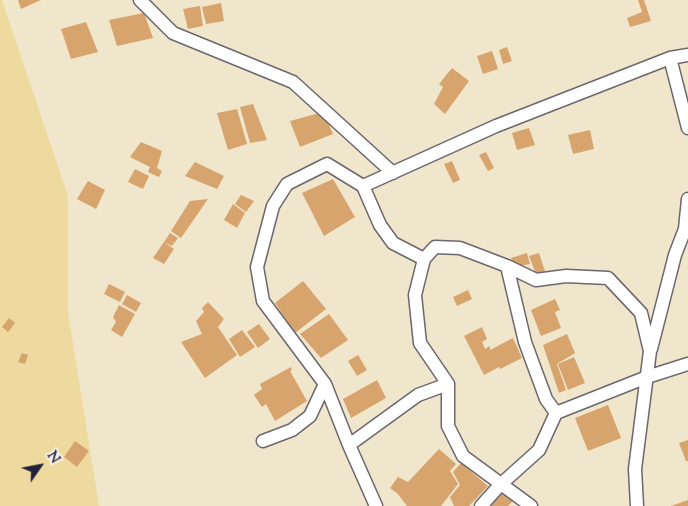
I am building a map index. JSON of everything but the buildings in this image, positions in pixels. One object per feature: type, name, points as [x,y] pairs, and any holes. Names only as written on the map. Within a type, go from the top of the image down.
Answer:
[{"type":"street","points":[[140,0],[173,33],[293,82],[393,173]]},
{"type":"street","points":[[363,186],[496,126],[670,58],[688,55]]},
{"type":"street","points":[[670,58],[688,128]]},
{"type":"street","points":[[376,506],[325,384],[263,301],[257,267],[274,206],[287,184],[327,164],[363,186],[380,225],[393,244],[424,259]]},
{"type":"street","points":[[637,506],[635,469],[650,351],[675,255],[687,229],[688,199]]},
{"type":"street","points":[[531,506],[463,456],[448,426],[448,384],[420,343],[415,295],[424,259],[435,247],[460,248],[507,266],[536,280],[566,276],[608,278],[641,313],[650,351]]},
{"type":"street","points":[[507,266],[525,342],[546,399],[556,413]]},
{"type":"street","points":[[481,506],[500,485],[539,450],[556,413],[647,377],[688,364]]},
{"type":"street","points":[[264,441],[292,430],[310,416],[325,384]]},
{"type":"street","points":[[349,445],[418,395],[448,384]]},
{"type":"sand","points":[[0,0],[2,0],[68,196],[68,312],[99,506],[0,506]]}]
